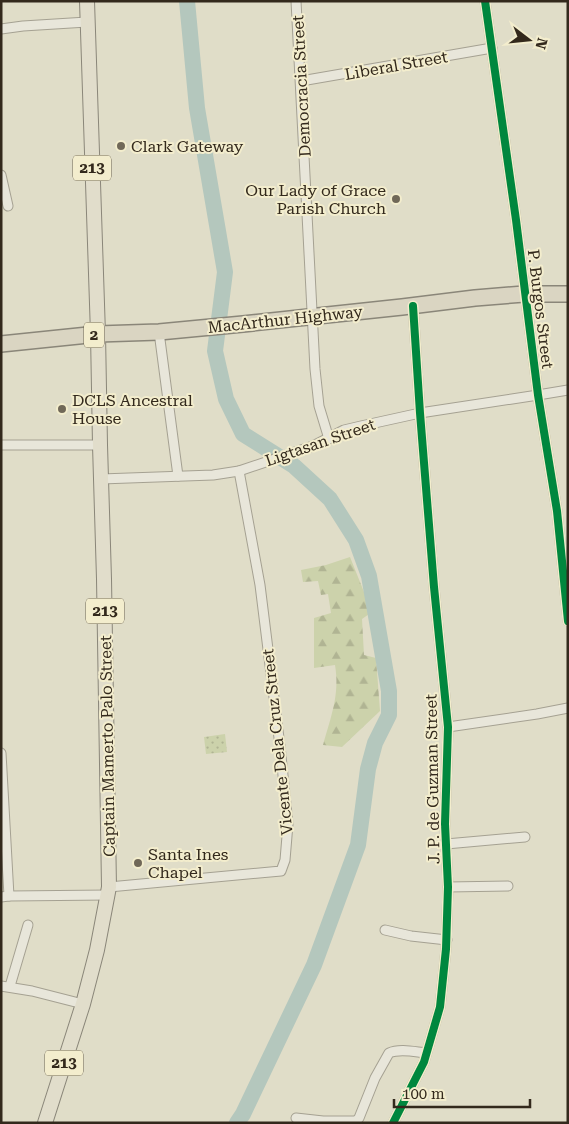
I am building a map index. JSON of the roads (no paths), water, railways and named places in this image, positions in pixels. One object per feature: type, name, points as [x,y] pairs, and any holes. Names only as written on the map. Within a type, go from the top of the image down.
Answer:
[{"type":"highway","name":"MacArthur Highway","points":[[1,344],[98,334],[159,332],[243,324],[475,298],[524,294],[568,294]]},
{"type":"main road","name":"213","points":[[87,1],[98,334]]},
{"type":"main road","name":"Captain Mamerto Palo Street","points":[[83,1004],[97,950],[108,891],[104,579],[98,334]]},
{"type":"main road","name":"213","points":[[46,1123],[83,1004]]},
{"type":"street","name":"Democracia Street","points":[[296,1],[315,369],[319,406],[329,439]]},
{"type":"street","name":"P. Burgos Street","points":[[485,1],[516,220],[538,395],[557,511],[568,621]]},
{"type":"street","points":[[1,29],[87,22]]},
{"type":"street","name":"Liberal Street","points":[[301,81],[492,48]]},
{"type":"street","points":[[1,175],[8,206]]},
{"type":"street","name":"J. P. de Guzman Street","points":[[393,1123],[424,1062],[440,1007],[446,940],[448,887],[446,844],[448,727],[433,578],[413,306]]},
{"type":"street","points":[[159,332],[178,476]]},
{"type":"street","name":"Ligtasan Street","points":[[101,479],[214,474],[239,471],[313,446],[344,430],[420,413],[568,390]]},
{"type":"street","points":[[1,445],[100,445]]},
{"type":"street","name":"Vicente Dela Cruz Street","points":[[108,891],[281,871],[285,860],[288,824],[279,736],[260,585],[239,471]]},
{"type":"street","points":[[448,727],[568,708]]},
{"type":"street","points":[[1,753],[5,897],[108,891]]},
{"type":"street","points":[[446,844],[525,837]]},
{"type":"street","points":[[448,887],[508,886]]},
{"type":"street","points":[[28,925],[6,986],[83,1004]]},
{"type":"street","points":[[385,930],[446,940]]},
{"type":"street","points":[[296,1118],[323,1121],[356,1121],[362,1112],[375,1078],[389,1053],[392,1051],[402,1051],[426,1054]]},
{"type":"waterway","points":[[187,1],[197,108],[225,272],[215,351],[226,399],[243,434],[294,466],[330,499],[356,540],[369,576],[389,691],[389,715],[375,743],[368,769],[358,845],[314,965],[237,1123]]},
{"type":"place","name":"Clark Gateway","points":[[121,146]]},
{"type":"place","name":"Our Lady of Grace Parish Church","points":[[396,199]]},
{"type":"place","name":"DCLS Ancestral House","points":[[62,409]]},
{"type":"place","name":"Santa Ines Chapel","points":[[138,863]]}]
